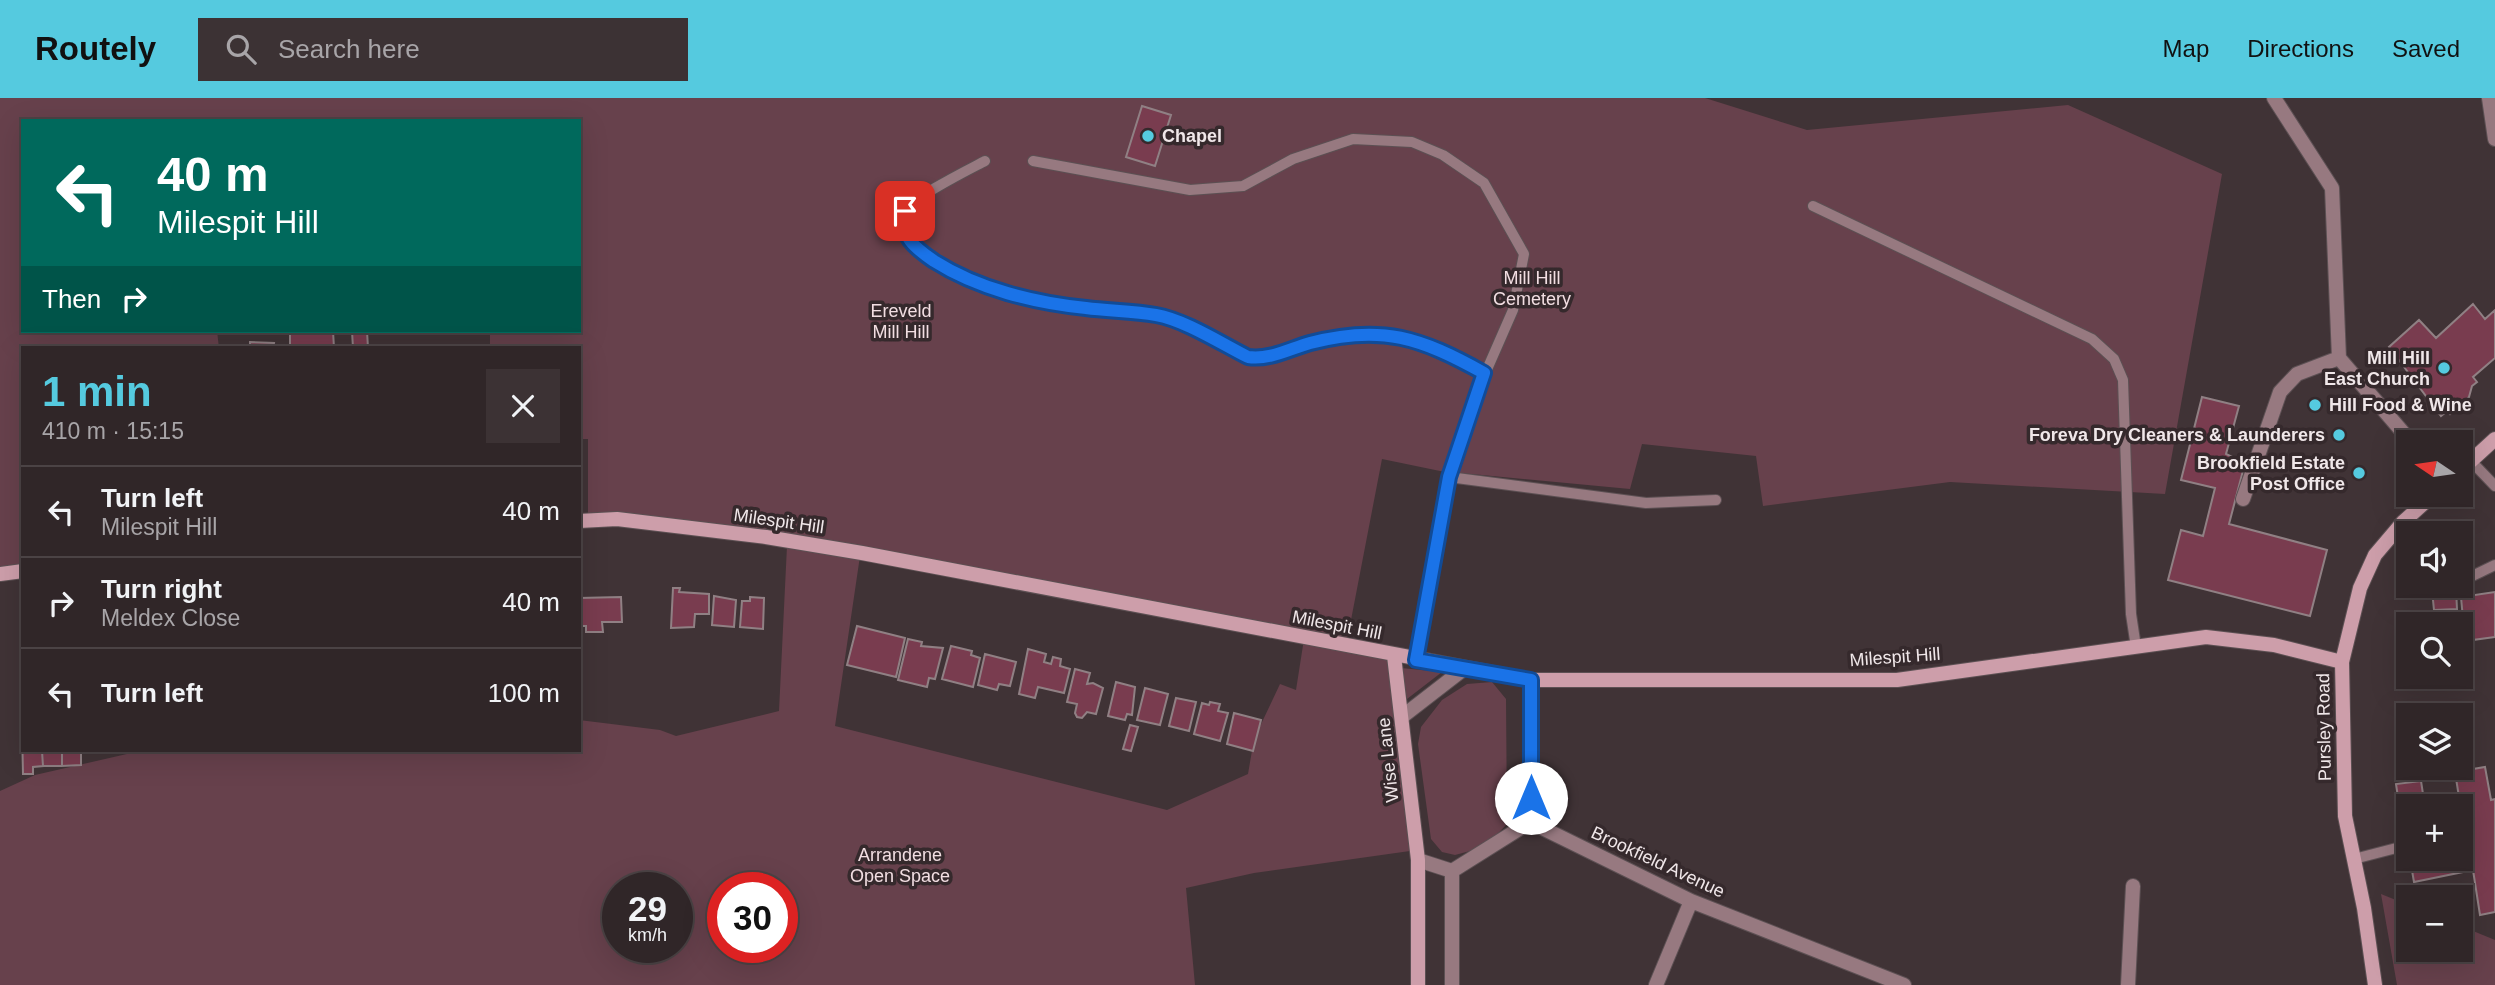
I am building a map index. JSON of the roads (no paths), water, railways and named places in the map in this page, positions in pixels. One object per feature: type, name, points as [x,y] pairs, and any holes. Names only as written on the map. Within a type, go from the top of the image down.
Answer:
[{"type":"street","points":[[2274,98],[2332,188],[2339,358],[2401,430]]},
{"type":"street","points":[[2489,98],[2495,139]]},
{"type":"street","points":[[2243,499],[2280,393],[2297,374],[2339,358]]},
{"type":"street","points":[[1416,660],[1449,477],[1478,390]]},
{"type":"street","points":[[2473,459],[2495,439]]},
{"type":"street","name":"Pursley Road","points":[[2375,985],[2345,816],[2342,662],[2360,588],[2375,555],[2419,508]]},
{"type":"street","name":"Milespit Hill","points":[[581,521],[617,519],[862,552],[1394,656],[1531,680],[1896,680],[2206,637],[2274,645],[2342,662]]},
{"type":"street","points":[[0,574],[21,571]]},
{"type":"street","name":"Wise Lane","points":[[1394,656],[1418,860],[1418,985]]},
{"type":"street","points":[[1403,716],[1465,668]]},
{"type":"street","points":[[1452,871],[1530,822],[1531,680]]},
{"type":"street","name":"Brookfield Avenue","points":[[1530,822],[1691,901],[1904,985]]},
{"type":"street","points":[[1418,860],[1452,871]]},
{"type":"street","points":[[1452,871],[1452,985]]},
{"type":"street","points":[[2128,985],[2133,886]]},
{"type":"street","points":[[1656,985],[1691,901]]},
{"type":"lane","points":[[1033,161],[1191,190],[1243,187],[1293,159],[1353,139],[1412,142],[1443,155],[1483,183],[1524,254],[1513,310],[1478,390]]},
{"type":"lane","points":[[985,161],[915,203],[905,211],[901,225],[907,238],[922,253],[961,278],[1082,308],[1158,315],[1248,357],[1260,359],[1316,341],[1384,332],[1443,350],[1484,373]]},
{"type":"lane","points":[[1813,206],[2092,339],[2114,359],[2123,380],[2132,614],[2136,647]]},
{"type":"lane","points":[[2473,471],[2495,486]]},
{"type":"lane","points":[[1449,477],[1646,503],[1716,500]]},
{"type":"lane","points":[[2473,576],[2495,565]]},
{"type":"lane","points":[[2354,859],[2396,848]]},
{"type":"place","name":"Chapel","points":[[1148,136]]},
{"type":"place","name":"Mill Hill East Church","points":[[2444,368]]},
{"type":"place","name":"Hill Food & Wine","points":[[2315,405]]},
{"type":"place","name":"Foreva Dry Cleaners & Launderers","points":[[2339,435]]},
{"type":"place","name":"Brookfield Estate Post Office","points":[[2359,473]]},
{"type":"park label","name":"Mill Hill Cemetery","points":[[1532,288]]},
{"type":"park label","name":"Ereveld Mill Hill","points":[[901,321]]},
{"type":"park label","name":"Arrandene Open Space","points":[[900,865]]}]
